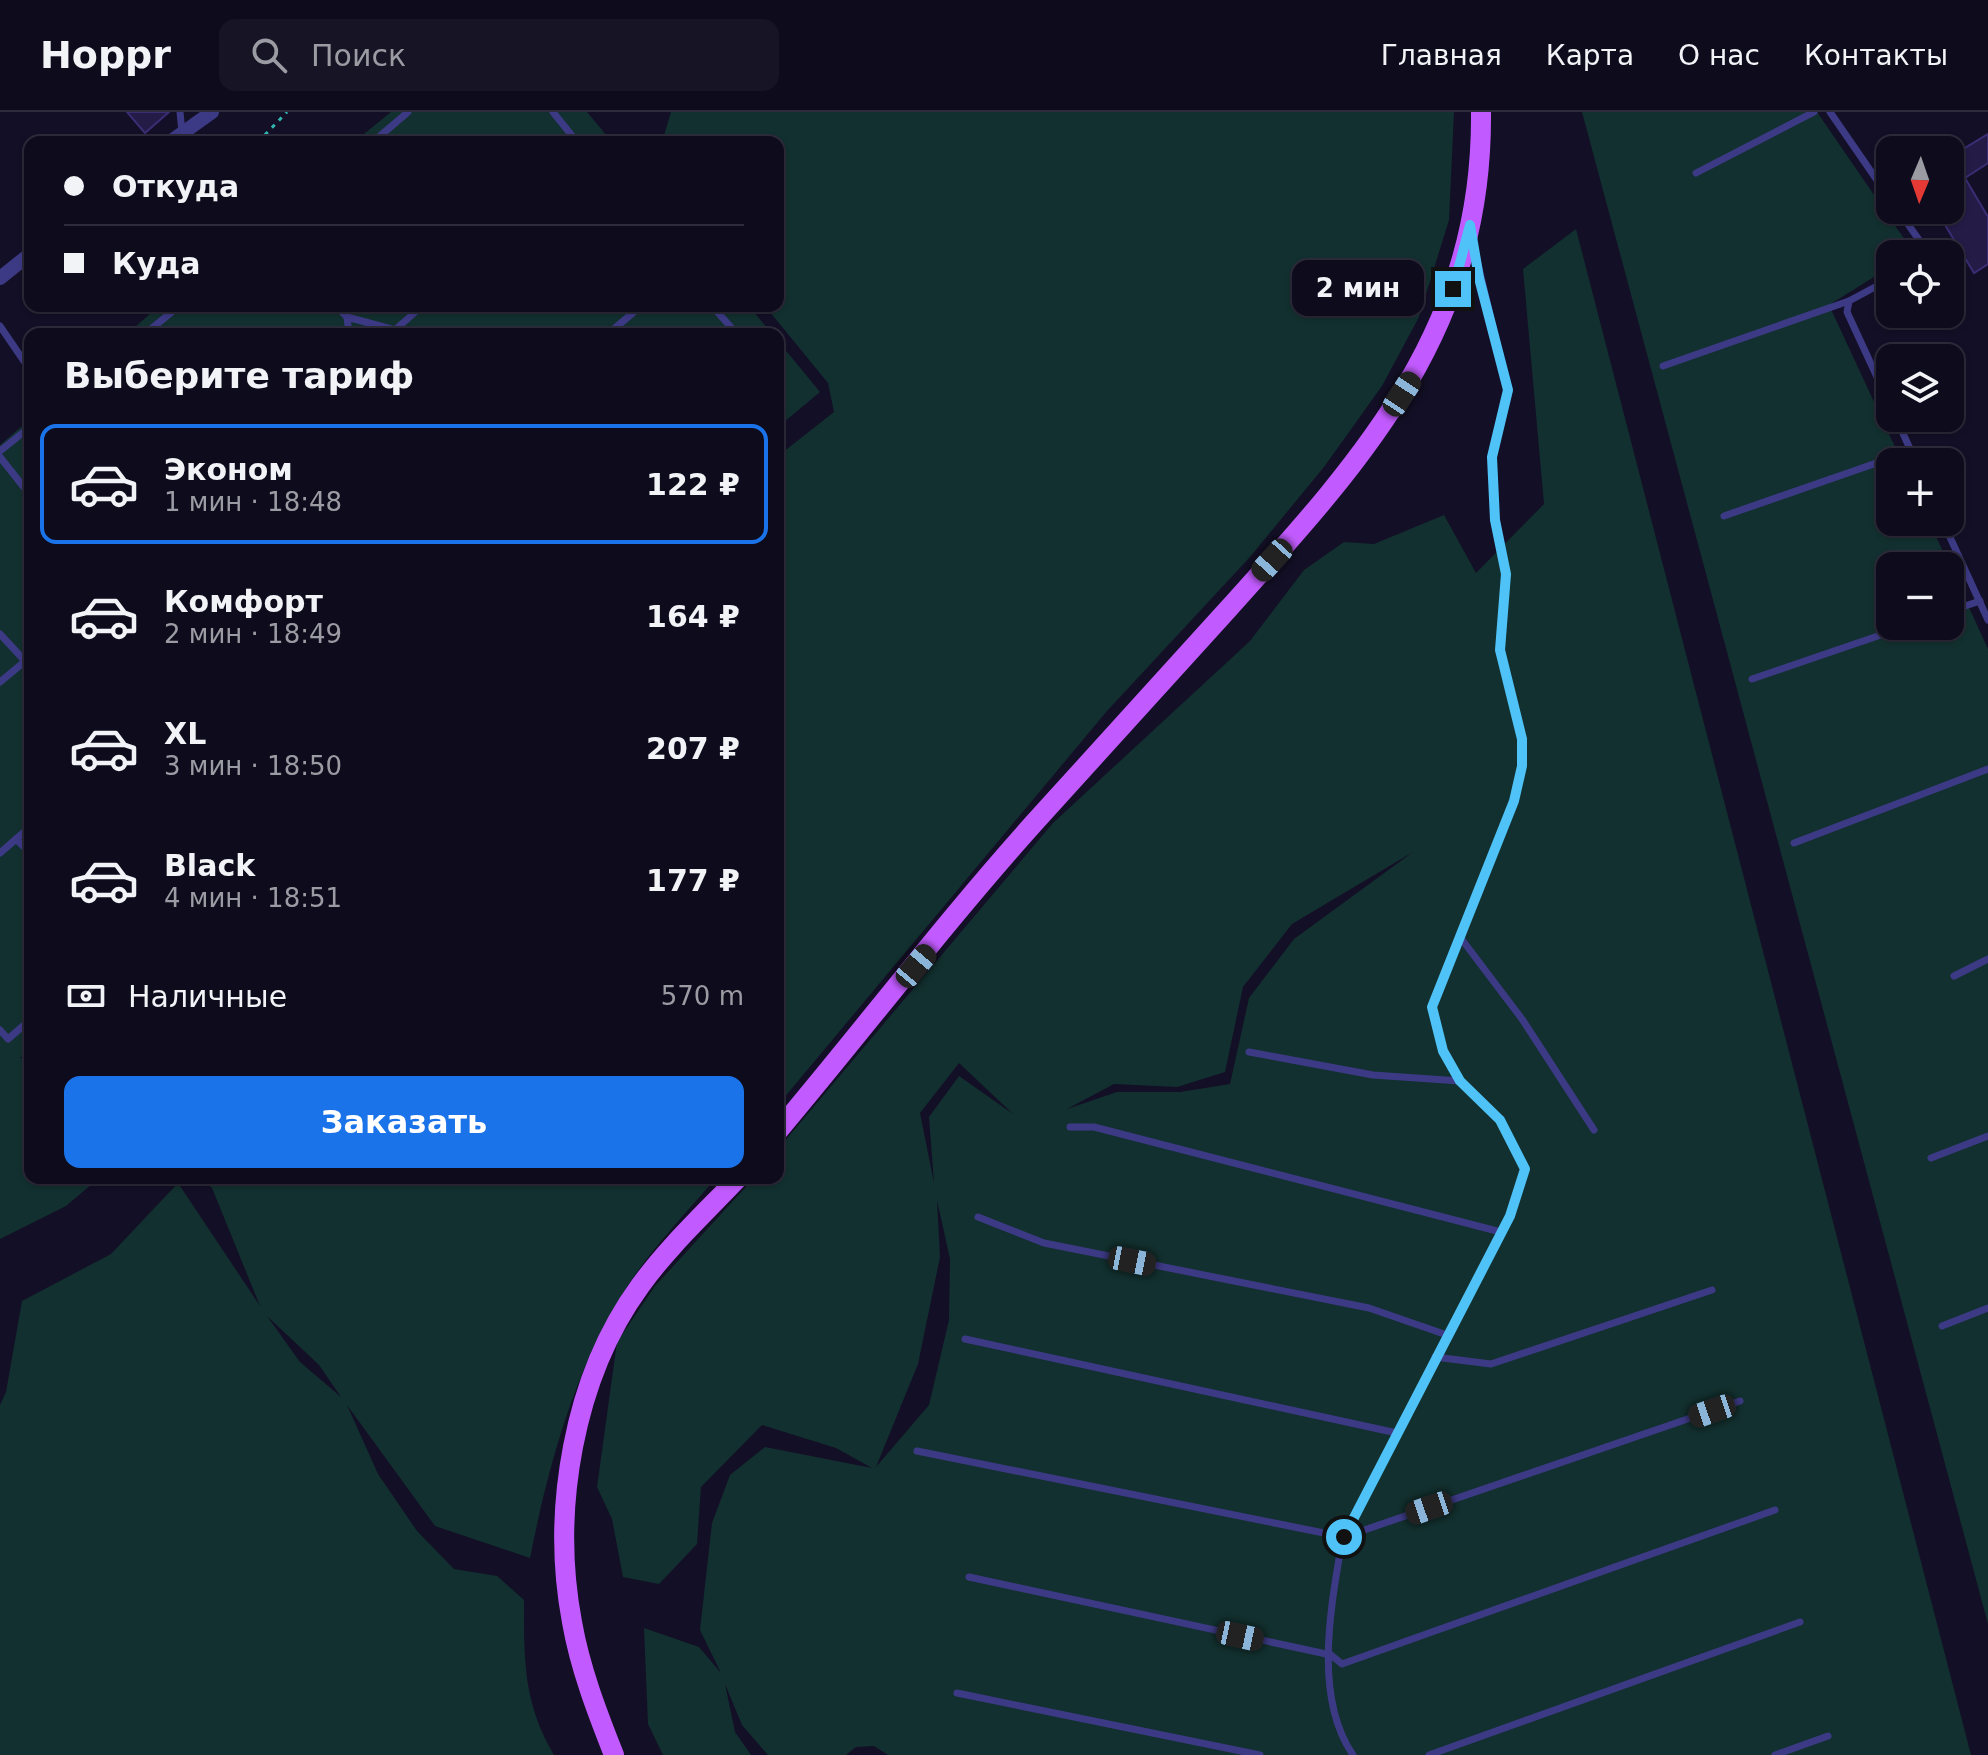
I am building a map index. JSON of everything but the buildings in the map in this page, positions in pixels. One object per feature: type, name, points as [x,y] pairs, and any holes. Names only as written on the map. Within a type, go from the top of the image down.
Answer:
[{"type":"main road","points":[[784,1124],[1030,828],[1311,516],[1373,439],[1417,372],[1446,309],[1470,225],[1481,112]]},
{"type":"main road","points":[[614,1755],[588,1688],[571,1620],[565,1544],[573,1452],[598,1358],[619,1318],[667,1253],[732,1184]]},
{"type":"street","points":[[187,136],[212,112]]},
{"type":"street","points":[[0,278],[24,259]]},
{"type":"lane","points":[[180,112],[186,136]]},
{"type":"lane","points":[[380,136],[408,112]]},
{"type":"lane","points":[[553,112],[572,136]]},
{"type":"lane","points":[[1696,173],[1814,112]]},
{"type":"lane","points":[[1830,112],[1876,179]]},
{"type":"lane","points":[[1353,1755],[1340,1736],[1331,1701],[1334,1586],[1344,1537],[1501,1232],[1525,1169],[1500,1120],[1460,1081],[1443,1051],[1432,1007],[1514,801],[1522,766],[1522,739],[1500,650],[1506,574],[1495,520],[1492,457],[1508,390],[1479,278],[1470,225]]},
{"type":"lane","points":[[1663,366],[1849,301],[1876,287]]},
{"type":"lane","points":[[1849,301],[1847,312],[1876,375]]},
{"type":"lane","points":[[152,328],[172,312]]},
{"type":"lane","points":[[342,312],[347,317],[384,328]]},
{"type":"lane","points":[[401,328],[416,312]]},
{"type":"lane","points":[[615,328],[634,312]]},
{"type":"lane","points":[[717,312],[732,328]]},
{"type":"lane","points":[[347,317],[348,328]]},
{"type":"lane","points":[[0,326],[24,361]]},
{"type":"lane","points":[[0,451],[24,432]]},
{"type":"lane","points":[[0,457],[24,487]]},
{"type":"lane","points":[[1724,516],[1876,463]]},
{"type":"lane","points":[[1950,536],[1988,620]]},
{"type":"lane","points":[[1964,606],[1980,601]]},
{"type":"lane","points":[[0,634],[24,655]]},
{"type":"lane","points":[[1752,679],[1876,637]]},
{"type":"lane","points":[[0,682],[24,662]]},
{"type":"lane","points":[[1794,843],[1988,769]]},
{"type":"lane","points":[[0,853],[24,832]]},
{"type":"lane","points":[[16,839],[24,847]]},
{"type":"lane","points":[[1460,937],[1522,1019],[1594,1130]]},
{"type":"lane","points":[[1954,976],[1988,959]]},
{"type":"lane","points":[[0,1030],[8,1039],[24,1025]]},
{"type":"lane","points":[[1249,1052],[1373,1075],[1460,1081]]},
{"type":"lane","points":[[1070,1127],[1094,1127],[1501,1232]]},
{"type":"lane","points":[[1931,1158],[1988,1136]]},
{"type":"lane","points":[[978,1217],[1044,1243],[1369,1308],[1447,1335]]},
{"type":"lane","points":[[1435,1357],[1491,1364],[1712,1290]]},
{"type":"lane","points":[[1942,1326],[1988,1308]]},
{"type":"lane","points":[[965,1339],[1397,1433]]},
{"type":"lane","points":[[917,1451],[1344,1537],[1740,1401]]},
{"type":"lane","points":[[969,1577],[1331,1655],[1342,1664],[1775,1510]]},
{"type":"lane","points":[[1429,1755],[1800,1622]]},
{"type":"lane","points":[[957,1693],[1260,1755]]},
{"type":"lane","points":[[1775,1755],[1828,1736]]},
{"type":"path","points":[[264,136],[287,112]]},
{"type":"green space","points":[[391,112],[587,112],[607,136],[361,136]]},
{"type":"green space","points":[[671,112],[1454,112],[1449,220],[1419,317],[1382,386],[1324,467],[1250,557],[1107,711],[784,1098],[784,451],[834,412],[828,383],[770,312],[784,312],[784,136],[664,136]]},
{"type":"green space","points":[[1582,112],[1817,112],[1876,198],[1876,224],[1894,224],[1905,240],[1876,240],[1876,276],[1829,305],[1876,406],[1876,432],[1888,432],[1895,448],[1876,448],[1876,536],[1936,536],[1943,552],[1876,552],[1876,640],[1964,640],[1964,597],[1988,649],[1988,1624]]},
{"type":"green space","points":[[1576,229],[1971,1755],[888,1755],[874,1746],[856,1747],[846,1755],[768,1755],[742,1725],[725,1684],[735,1732],[751,1755],[663,1755],[648,1724],[644,1628],[699,1647],[721,1673],[700,1630],[712,1523],[730,1475],[765,1447],[872,1468],[836,1448],[762,1425],[701,1487],[697,1544],[659,1584],[623,1577],[612,1519],[597,1487],[617,1342],[655,1286],[748,1184],[784,1184],[784,1142],[1053,823],[1250,641],[1304,570],[1344,542],[1374,544],[1444,515],[1476,573],[1544,504],[1523,269]],"holes":[[[1413,852],[1294,939],[1249,998],[1230,1084],[1180,1092],[1117,1092],[1067,1109],[1114,1084],[1177,1087],[1225,1072],[1243,987],[1292,924]],[[959,1063],[1013,1114],[959,1076],[929,1117],[934,1183],[920,1113]],[[937,1200],[950,1259],[949,1320],[929,1405],[876,1467],[918,1364],[940,1257]]]},
{"type":"green space","points":[[152,312],[754,312],[767,328],[134,328]]},
{"type":"green space","points":[[784,348],[820,392],[784,422]]},
{"type":"green space","points":[[24,424],[24,1055],[20,1058],[24,1058],[24,1184],[92,1184],[66,1206],[0,1239],[0,445]]},
{"type":"green space","points":[[179,1184],[260,1306],[212,1188],[207,1184],[711,1184],[640,1268],[594,1346],[556,1451],[530,1558],[435,1526],[347,1405],[378,1474],[417,1531],[454,1569],[497,1576],[524,1600],[527,1680],[536,1717],[554,1755],[0,1755],[0,1405],[6,1392],[22,1301],[111,1254]],"holes":[[[267,1316],[319,1365],[341,1397],[300,1362]]]},
{"type":"route","points":[[1344,1537],[1510,1216],[1525,1169],[1500,1120],[1460,1081],[1443,1051],[1432,1007],[1514,801],[1522,766],[1522,739],[1500,650],[1506,574],[1495,520],[1492,457],[1508,390],[1479,278],[1470,225],[1453,289]]}]
